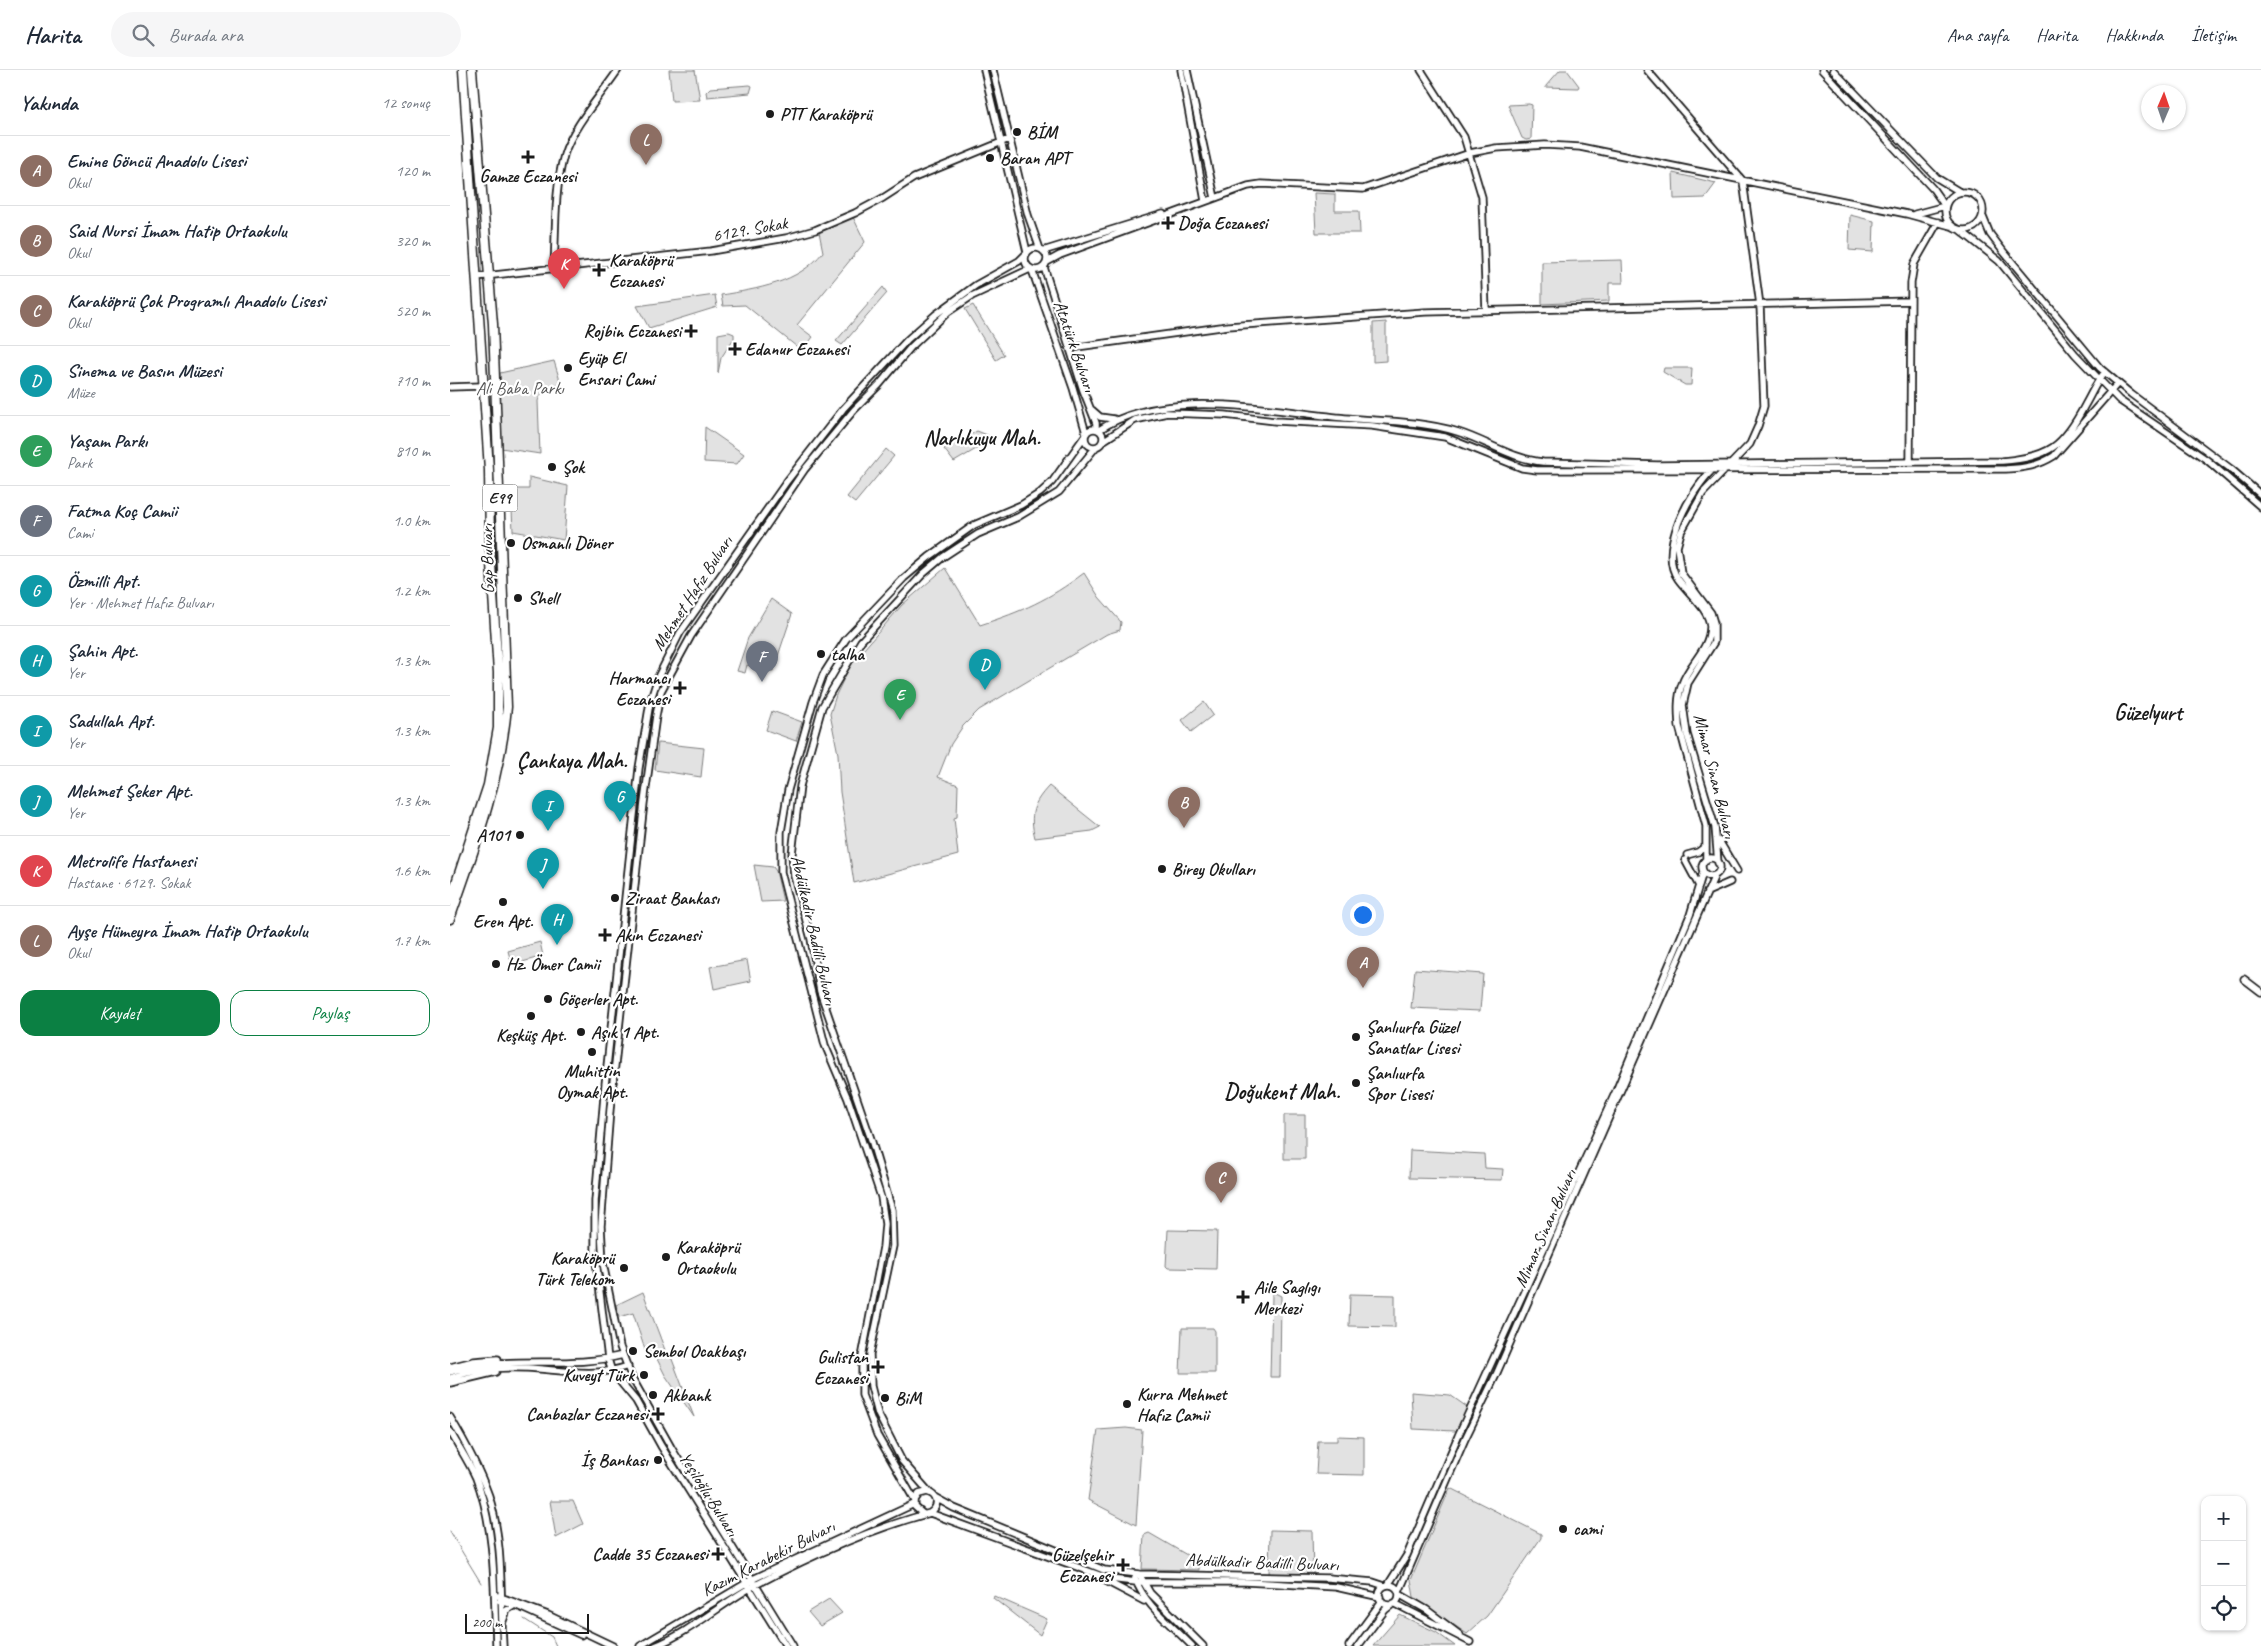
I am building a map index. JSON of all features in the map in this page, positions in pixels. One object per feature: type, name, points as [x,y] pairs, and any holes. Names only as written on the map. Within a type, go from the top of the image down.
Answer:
[{"type":"highway","name":"Gap Bulvarı","points":[[450,901],[484,799],[492,768],[498,728],[498,673],[490,548],[489,470],[482,386],[463,70]]},
{"type":"highway","name":"Gap Bulvarı","points":[[450,919],[495,786],[503,751],[507,707],[500,477],[489,274],[472,70]]},
{"type":"main road","points":[[554,267],[558,196],[564,154],[583,118],[618,70]]},
{"type":"main road","points":[[984,70],[1026,253],[1026,264],[1031,269],[1037,270],[1045,264],[1205,201]]},
{"type":"main road","points":[[993,70],[1028,215],[1042,250],[1045,264]]},
{"type":"main road","points":[[1180,70],[1205,201]]},
{"type":"main road","points":[[1187,70],[1215,198]]},
{"type":"main road","points":[[1422,70],[1464,136],[1482,196],[1486,311]]},
{"type":"main road","points":[[1647,70],[1743,182]]},
{"type":"main road","points":[[1822,70],[1934,189],[1945,206]]},
{"type":"main road","points":[[1833,70],[1937,178],[1960,192]]},
{"type":"main road","name":"6129. Sokak","points":[[476,277],[489,274],[711,251],[806,233],[855,213],[914,178],[1009,139]]},
{"type":"main road","points":[[1026,253],[1033,248],[1042,250],[1215,198],[1248,186],[1261,184],[1363,188],[1470,153],[1522,146],[1580,147],[1743,182],[1907,214],[1960,230],[1999,261],[2119,400],[2208,460],[2261,508]]},
{"type":"main road","name":"Mimar Sinan Bulvarı","points":[[1718,863],[1717,837],[1687,734],[1683,700],[1694,672],[1714,642],[1714,623],[1711,613],[1681,573],[1677,554],[1681,532],[1690,514],[1703,493],[1733,464],[1750,444],[1764,406],[1760,305],[1743,182]]},
{"type":"main road","points":[[1951,226],[1945,215],[1945,206],[1949,198],[1960,192],[1967,192],[1978,198],[1982,204],[1983,217],[1990,234],[2067,331],[2105,372],[2231,469],[2261,496]]},
{"type":"main road","points":[[1907,214],[1920,214],[1945,206]]},
{"type":"main road","points":[[1960,230],[1975,227],[1983,217]]},
{"type":"main road","points":[[1910,470],[1910,302],[1914,264],[1938,222]]},
{"type":"main road","name":"Mehmet Hafız Bulvarı","points":[[608,1359],[595,1252],[595,1201],[616,973],[640,768],[650,702],[658,677],[685,625],[787,481],[843,409],[908,339],[935,315],[976,285],[1019,261],[1026,253]]},
{"type":"main road","name":"Atatürk Bulvarı","points":[[1045,264],[1097,429]]},
{"type":"main road","name":"Mehmet Hafız Bulvarı","points":[[622,1355],[603,1263],[602,1206],[610,1110],[644,803],[661,691],[691,636],[748,552],[806,469],[854,410],[879,385],[911,347],[948,312],[972,296],[1031,269]]},
{"type":"main road","name":"Atatürk Bulvarı","points":[[1031,269],[1074,388],[1085,435]]},
{"type":"main road","points":[[1070,348],[1175,332],[1277,322],[1425,312],[1910,302]]},
{"type":"main road","points":[[2105,372],[2099,379],[2079,417],[2066,435],[2051,450],[2038,456],[2002,461],[1589,464],[1525,460],[1458,432],[1423,425],[1243,407],[1183,405],[1157,409],[1122,419],[1085,435],[1088,445],[1096,446],[1136,420],[1167,413],[1225,415],[1275,421],[1372,426],[1445,437],[1522,468],[1537,470],[2006,469],[2042,464],[2054,456],[2070,441],[2118,383]]},
{"type":"main road","points":[[450,387],[482,386]]},
{"type":"main road","points":[[1090,408],[1100,418],[1122,419]]},
{"type":"main road","points":[[1097,429],[1103,436],[1102,441]]},
{"type":"main road","name":"Abdülkadir Badilli Bulvarı","points":[[914,1502],[877,1435],[862,1395],[862,1357],[886,1224],[881,1197],[848,1099],[825,1045],[781,872],[780,853],[788,790],[812,702],[823,675],[846,639],[904,578],[928,557],[974,525],[1021,505],[1040,493],[1052,482],[1085,435]]},
{"type":"main road","name":"Abdülkadir Badilli Bulvarı","points":[[930,1493],[902,1461],[878,1414],[871,1386],[870,1354],[893,1246],[892,1210],[872,1139],[820,991],[810,939],[794,876],[792,854],[798,795],[822,708],[860,641],[909,588],[943,557],[978,534],[1018,517],[1059,492],[1096,446]]},
{"type":"main road","name":"Mimar Sinan Bulvarı","points":[[1706,860],[1706,826],[1679,726],[1678,710],[1682,683],[1704,648],[1710,624],[1702,609],[1674,571],[1671,550],[1683,514],[1700,483],[1720,464]]},
{"type":"main road","points":[[1717,837],[1737,871]]},
{"type":"main road","points":[[1699,886],[1686,858],[1706,846]]},
{"type":"main road","points":[[1713,859],[1718,863],[1719,870],[1715,875],[1708,876],[1703,872],[1702,866],[1706,860],[1713,859]]},
{"type":"main road","name":"Mimar Sinan Bulvarı","points":[[1386,1586],[1407,1555],[1458,1436],[1616,1091],[1669,967],[1703,872]]},
{"type":"main road","name":"Mimar Sinan Bulvarı","points":[[1399,1593],[1465,1439],[1500,1367],[1715,875]]},
{"type":"main road","points":[[1707,892],[1720,884],[1730,882]]},
{"type":"main road","points":[[2244,979],[2261,992]]},
{"type":"main road","points":[[450,1367],[487,1359],[600,1361],[622,1355]]},
{"type":"main road","name":"Yeşiloğlu Bulvarı","points":[[622,1355],[639,1393],[793,1646]]},
{"type":"main road","name":"Yeşiloğlu Bulvarı","points":[[608,1359],[612,1372],[636,1401],[661,1446],[786,1646]]},
{"type":"main road","points":[[450,1372],[482,1364],[520,1361]]},
{"type":"main road","points":[[450,1378],[483,1370],[612,1372],[628,1366]]},
{"type":"main road","points":[[450,1384],[502,1369]]},
{"type":"main road","points":[[450,1417],[471,1454],[489,1498],[495,1529],[498,1598],[496,1646]]},
{"type":"main road","points":[[450,1431],[475,1476],[483,1501],[502,1625],[503,1646]]},
{"type":"main road","points":[[930,1493],[936,1498],[937,1505],[930,1513],[923,1514],[917,1510],[914,1502],[919,1494],[930,1493]]},
{"type":"main road","name":"Abdülkadir Badilli Bulvarı","points":[[936,1498],[954,1508],[1110,1572],[1328,1578],[1373,1582],[1386,1586]]},
{"type":"main road","name":"Kazım Karabekir Bulvarı","points":[[655,1646],[748,1585],[753,1579],[914,1502]]},
{"type":"main road","name":"Abdülkadir Badilli Bulvarı","points":[[930,1513],[1110,1579],[1139,1582],[1245,1582],[1336,1587],[1381,1599]]},
{"type":"main road","name":"Kazım Karabekir Bulvarı","points":[[640,1646],[748,1585],[756,1585],[842,1544],[923,1514]]},
{"type":"main road","points":[[1084,1570],[1148,1603]]},
{"type":"main road","points":[[1136,1574],[1140,1592],[1148,1603],[1192,1646]]},
{"type":"main road","points":[[1139,1582],[1203,1646]]},
{"type":"main road","points":[[1154,1597],[1156,1582]]},
{"type":"main road","points":[[1348,1646],[1381,1599],[1381,1590],[1386,1586],[1394,1587],[1399,1593],[1427,1610],[1470,1642],[1381,1599]]},
{"type":"main road","points":[[1358,1646],[1385,1610],[1394,1604],[1399,1593]]},
{"type":"main road","points":[[498,1598],[604,1646]]},
{"type":"main road","points":[[498,1598],[548,1615],[613,1646]]},
{"type":"main road","points":[[502,1625],[507,1610],[515,1605]]},
{"type":"green space","points":[[669,70],[695,70],[700,100],[672,101]]},
{"type":"green space","points":[[1560,70],[1567,70],[1579,86],[1578,88],[1545,87]]},
{"type":"green space","points":[[752,86],[750,93],[707,97],[706,92],[710,88]]},
{"type":"green space","points":[[1508,105],[1532,105],[1531,139],[1526,140],[1522,138]]},
{"type":"green space","points":[[1673,173],[1716,183],[1705,198],[1674,199]]},
{"type":"green space","points":[[1314,193],[1335,194],[1335,211],[1359,211],[1360,233],[1316,233]]},
{"type":"green space","points":[[1850,215],[1874,221],[1873,252],[1849,250]]},
{"type":"green space","points":[[853,217],[865,242],[797,325],[813,337],[802,351],[745,305],[723,306],[721,295],[763,287],[790,278],[802,271],[823,252],[819,232]]},
{"type":"green space","points":[[1622,260],[1623,283],[1609,283],[1609,301],[1542,304],[1542,262]]},
{"type":"green space","points":[[883,287],[887,293],[842,345],[836,341]]},
{"type":"green space","points":[[715,295],[717,307],[649,328],[637,306]]},
{"type":"green space","points":[[973,305],[1004,355],[996,360],[965,309]]},
{"type":"green space","points":[[1386,322],[1386,361],[1373,362],[1373,323]]},
{"type":"green space","points":[[729,332],[734,334],[734,338],[721,358],[718,373],[718,334]]},
{"type":"green space","name":"Ali Baba Parkı","points":[[554,361],[561,384],[550,388],[539,397],[540,454],[501,448],[500,373]]},
{"type":"green space","points":[[1664,368],[1692,368],[1691,385],[1685,385],[1663,372]]},
{"type":"green space","points":[[705,427],[744,454],[737,464],[704,462]]},
{"type":"green space","points":[[977,431],[995,438],[954,462],[944,449]]},
{"type":"green space","points":[[886,449],[894,456],[855,503],[847,497]]},
{"type":"green space","points":[[529,477],[568,486],[564,540],[513,531],[511,489],[529,489]]},
{"type":"green space","points":[[945,568],[980,625],[1035,604],[1059,591],[1084,573],[1099,597],[1121,622],[1120,630],[1107,634],[979,710],[963,726],[951,744],[938,777],[958,785],[957,817],[954,818],[958,855],[854,883],[840,792],[838,754],[830,714],[836,695],[851,664],[902,605]]},
{"type":"green space","points":[[771,599],[792,614],[773,671],[747,665],[745,673],[737,671],[748,638]]},
{"type":"green space","points":[[1204,702],[1213,715],[1191,732],[1182,720]]},
{"type":"green space","points":[[772,711],[802,722],[796,741],[766,730]]},
{"type":"green space","points":[[658,743],[704,748],[701,777],[655,770]]},
{"type":"green space","points":[[1049,786],[1100,827],[1092,831],[1035,838],[1032,822],[1034,809],[1039,798]]},
{"type":"green space","points":[[754,865],[773,867],[776,871],[783,901],[761,902]]},
{"type":"green space","points":[[540,942],[543,956],[512,965],[508,951]]},
{"type":"green space","points":[[747,960],[751,981],[714,989],[710,967]]},
{"type":"green space","points":[[1415,969],[1483,974],[1480,1011],[1411,1008]]},
{"type":"green space","points":[[1284,1115],[1305,1115],[1305,1159],[1284,1159]]},
{"type":"green space","points":[[1410,1150],[1484,1154],[1485,1168],[1503,1169],[1502,1180],[1409,1178]]},
{"type":"green space","points":[[1168,1230],[1217,1231],[1216,1269],[1168,1268],[1166,1266]]},
{"type":"green space","points":[[643,1292],[665,1350],[647,1356],[633,1313],[619,1317],[616,1305]]},
{"type":"green space","points":[[1275,1293],[1281,1296],[1280,1377],[1270,1377],[1272,1295]]},
{"type":"green space","points":[[1350,1294],[1395,1295],[1395,1327],[1349,1326]]},
{"type":"green space","points":[[1182,1328],[1213,1328],[1215,1331],[1215,1373],[1180,1373]]},
{"type":"green space","points":[[670,1354],[694,1417],[665,1375],[657,1359]]},
{"type":"green space","points":[[1411,1392],[1450,1395],[1467,1407],[1460,1428],[1455,1431],[1413,1429]]},
{"type":"green space","points":[[1126,1428],[1142,1430],[1136,1525],[1088,1500],[1098,1430]]},
{"type":"green space","points":[[1337,1436],[1364,1437],[1364,1475],[1316,1474],[1318,1441],[1337,1441]]},
{"type":"green space","points":[[1450,1488],[1541,1534],[1541,1538],[1487,1616],[1467,1634],[1414,1597],[1411,1580]]},
{"type":"green space","points":[[550,1501],[573,1501],[583,1524],[556,1538]]},
{"type":"green space","points":[[1270,1530],[1312,1531],[1313,1575],[1269,1574]]},
{"type":"green space","points":[[1149,1533],[1199,1562],[1199,1570],[1142,1569],[1144,1535]]},
{"type":"green space","points":[[994,1596],[1047,1619],[1040,1635],[993,1598]]},
{"type":"green space","points":[[829,1599],[842,1613],[820,1626],[808,1612]]},
{"type":"green space","points":[[1400,1615],[1436,1632],[1455,1646],[1373,1646]]},
{"type":"waterway","points":[[450,1532],[481,1583]]},
{"type":"waterway","points":[[524,1619],[552,1637],[556,1646]]},
{"type":"place","name":"PTT Karaköprü","points":[[770,114]]},
{"type":"place","name":"BİM","points":[[1017,132]]},
{"type":"place","name":"Gamze Eczanesi","points":[[528,157]]},
{"type":"place","name":"Baran APT","points":[[990,158]]},
{"type":"place","name":"Ayşe Hümeyra İmam Hatip Ortaokulu","points":[[646,165]]},
{"type":"place","name":"Doğa Eczanesi","points":[[1168,223]]},
{"type":"place","name":"Karaköprü Eczanesi","points":[[599,270]]},
{"type":"place","name":"Metrolife Hastanesi","points":[[564,289]]},
{"type":"place","name":"Rojbin Eczanesi","points":[[691,331]]},
{"type":"place","name":"Edanur Eczanesi","points":[[735,349]]},
{"type":"place","name":"Eyüp El Ensari Cami","points":[[568,368]]},
{"type":"place","name":"Şok","points":[[552,467]]},
{"type":"place","name":"Osmanlı Döner","points":[[511,543]]},
{"type":"place","name":"Shell","points":[[518,598]]},
{"type":"place","name":"talha","points":[[821,654]]},
{"type":"place","name":"Fatma Koç Camii","points":[[762,682]]},
{"type":"place","name":"Harmancı Eczanesi","points":[[680,688]]},
{"type":"place","name":"Sinema ve Basın Müzesi","points":[[985,690]]},
{"type":"place","name":"Yaşam Parkı","points":[[900,720]]},
{"type":"place","name":"Özmilli Apt.","points":[[620,822]]},
{"type":"place","name":"Said Nursi İmam Hatip Ortaokulu","points":[[1184,828]]},
{"type":"place","name":"Sadullah Apt.","points":[[548,831]]},
{"type":"place","name":"A101","points":[[520,835]]},
{"type":"place","name":"Birey Okulları","points":[[1162,869]]},
{"type":"place","name":"Mehmet Şeker Apt.","points":[[543,889]]},
{"type":"place","name":"Ziraat Bankası","points":[[615,898]]},
{"type":"place","name":"Eren Apt.","points":[[503,902]]},
{"type":"place","name":"Akın Eczanesi","points":[[605,935]]},
{"type":"place","name":"Şahin Apt.","points":[[557,945]]},
{"type":"place","name":"Hz. Ömer Camii","points":[[496,964]]},
{"type":"place","name":"Emine Göncü Anadolu Lisesi","points":[[1363,988]]},
{"type":"place","name":"Göçerler Apt.","points":[[548,999]]},
{"type":"place","name":"Keşküş Apt.","points":[[531,1016]]},
{"type":"place","name":"Aşık 1 Apt.","points":[[581,1032]]},
{"type":"place","name":"Şanlıurfa Güzel Sanatlar Lisesi","points":[[1356,1037]]},
{"type":"place","name":"Muhittin Oymak Apt.","points":[[592,1052]]},
{"type":"place","name":"Şanlıurfa Spor Lisesi","points":[[1356,1083]]},
{"type":"place","name":"Karaköprü Çok Programlı Anadolu Lisesi","points":[[1221,1203]]},
{"type":"place","name":"Karaköprü Ortaokulu","points":[[666,1257]]},
{"type":"place","name":"Karaköprü Türk Telekom","points":[[624,1268]]},
{"type":"place","name":"Aile Saglıgı Merkezi","points":[[1243,1297]]},
{"type":"place","name":"Sembol Ocakbaşı","points":[[633,1351]]},
{"type":"place","name":"Gulistan Eczanesi","points":[[878,1367]]},
{"type":"place","name":"Kuveyt Türk","points":[[644,1375]]},
{"type":"place","name":"Akbank","points":[[653,1395]]},
{"type":"place","name":"BiM","points":[[885,1398]]},
{"type":"place","name":"Kurra Mehmet Hafız Camii","points":[[1127,1404]]},
{"type":"place","name":"Canbazlar Eczanesi","points":[[658,1414]]},
{"type":"place","name":"İş Bankası","points":[[658,1460]]},
{"type":"place","name":"cami","points":[[1563,1529]]},
{"type":"place","name":"Cadde 35 Eczanesi","points":[[718,1554]]},
{"type":"place","name":"Güzelşehir Eczanesi","points":[[1123,1565]]},
{"type":"district","name":"Narlıkuyu Mah.","points":[[982,438]]},
{"type":"district","name":"Güzelyurt","points":[[2148,713]]},
{"type":"district","name":"Çankaya Mah.","points":[[572,761]]},
{"type":"district","name":"Doğukent Mah.","points":[[1282,1092]]}]
